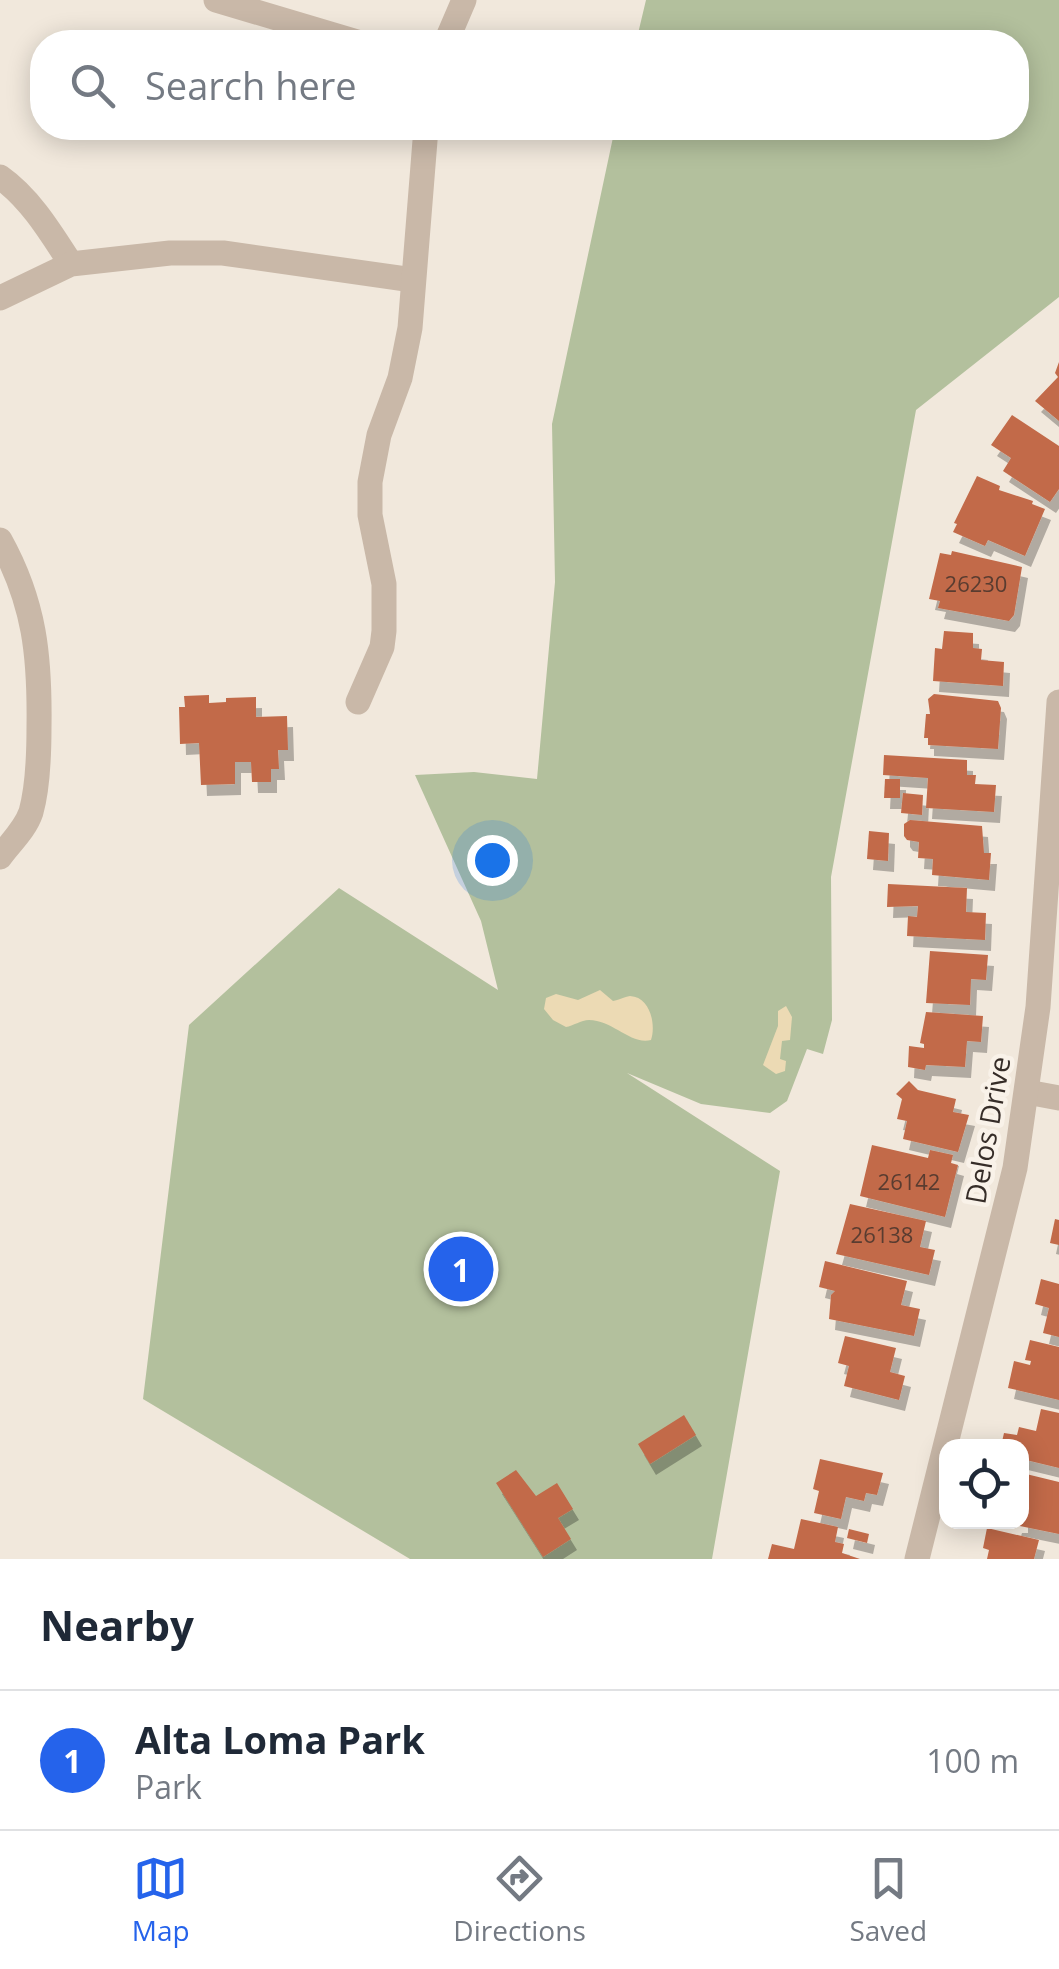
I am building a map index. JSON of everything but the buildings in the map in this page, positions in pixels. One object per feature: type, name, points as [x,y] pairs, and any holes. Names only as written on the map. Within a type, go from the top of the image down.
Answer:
[{"type":"street","points":[[216,0],[317,30]]},
{"type":"street","points":[[451,30],[464,0]]},
{"type":"street","points":[[358,702],[382,648],[384,584],[370,515],[370,482],[379,434],[400,378],[410,328],[425,140]]},
{"type":"street","points":[[0,176],[14,186],[49,229],[71,264]]},
{"type":"street","points":[[0,298],[71,264],[170,253],[223,252],[414,280]]},
{"type":"street","points":[[0,540],[18,573],[31,610],[40,672],[39,752],[30,814],[17,837],[0,853]]},
{"type":"street","name":"Delos Drive","points":[[917,1559],[1015,1168],[1038,1007],[1059,702]]},
{"type":"street","points":[[1027,1092],[1059,1098]]},
{"type":"green space","points":[[646,0],[1059,0],[1059,297],[916,410],[831,877],[832,1020],[823,1054],[807,1049],[787,1101],[770,1113],[701,1104],[627,1073],[780,1171],[712,1559],[410,1559],[143,1399],[189,1025],[339,888],[498,990],[481,921],[415,775],[474,772],[537,779],[555,582],[552,424],[612,140],[1029,140],[1029,30],[639,30]]},
{"type":"sand","points":[[600,990],[613,1001],[630,996],[643,1001],[652,1020],[651,1040],[636,1039],[598,1021],[586,1020],[566,1027],[544,1009],[546,998],[556,994],[578,1000]]},
{"type":"sand","points":[[786,1006],[792,1017],[790,1040],[782,1041],[780,1059],[786,1061],[785,1071],[776,1074],[763,1065],[778,1026],[778,1011]]},
{"type":"place","name":"Alta Loma Park","points":[[461,1269]]}]
